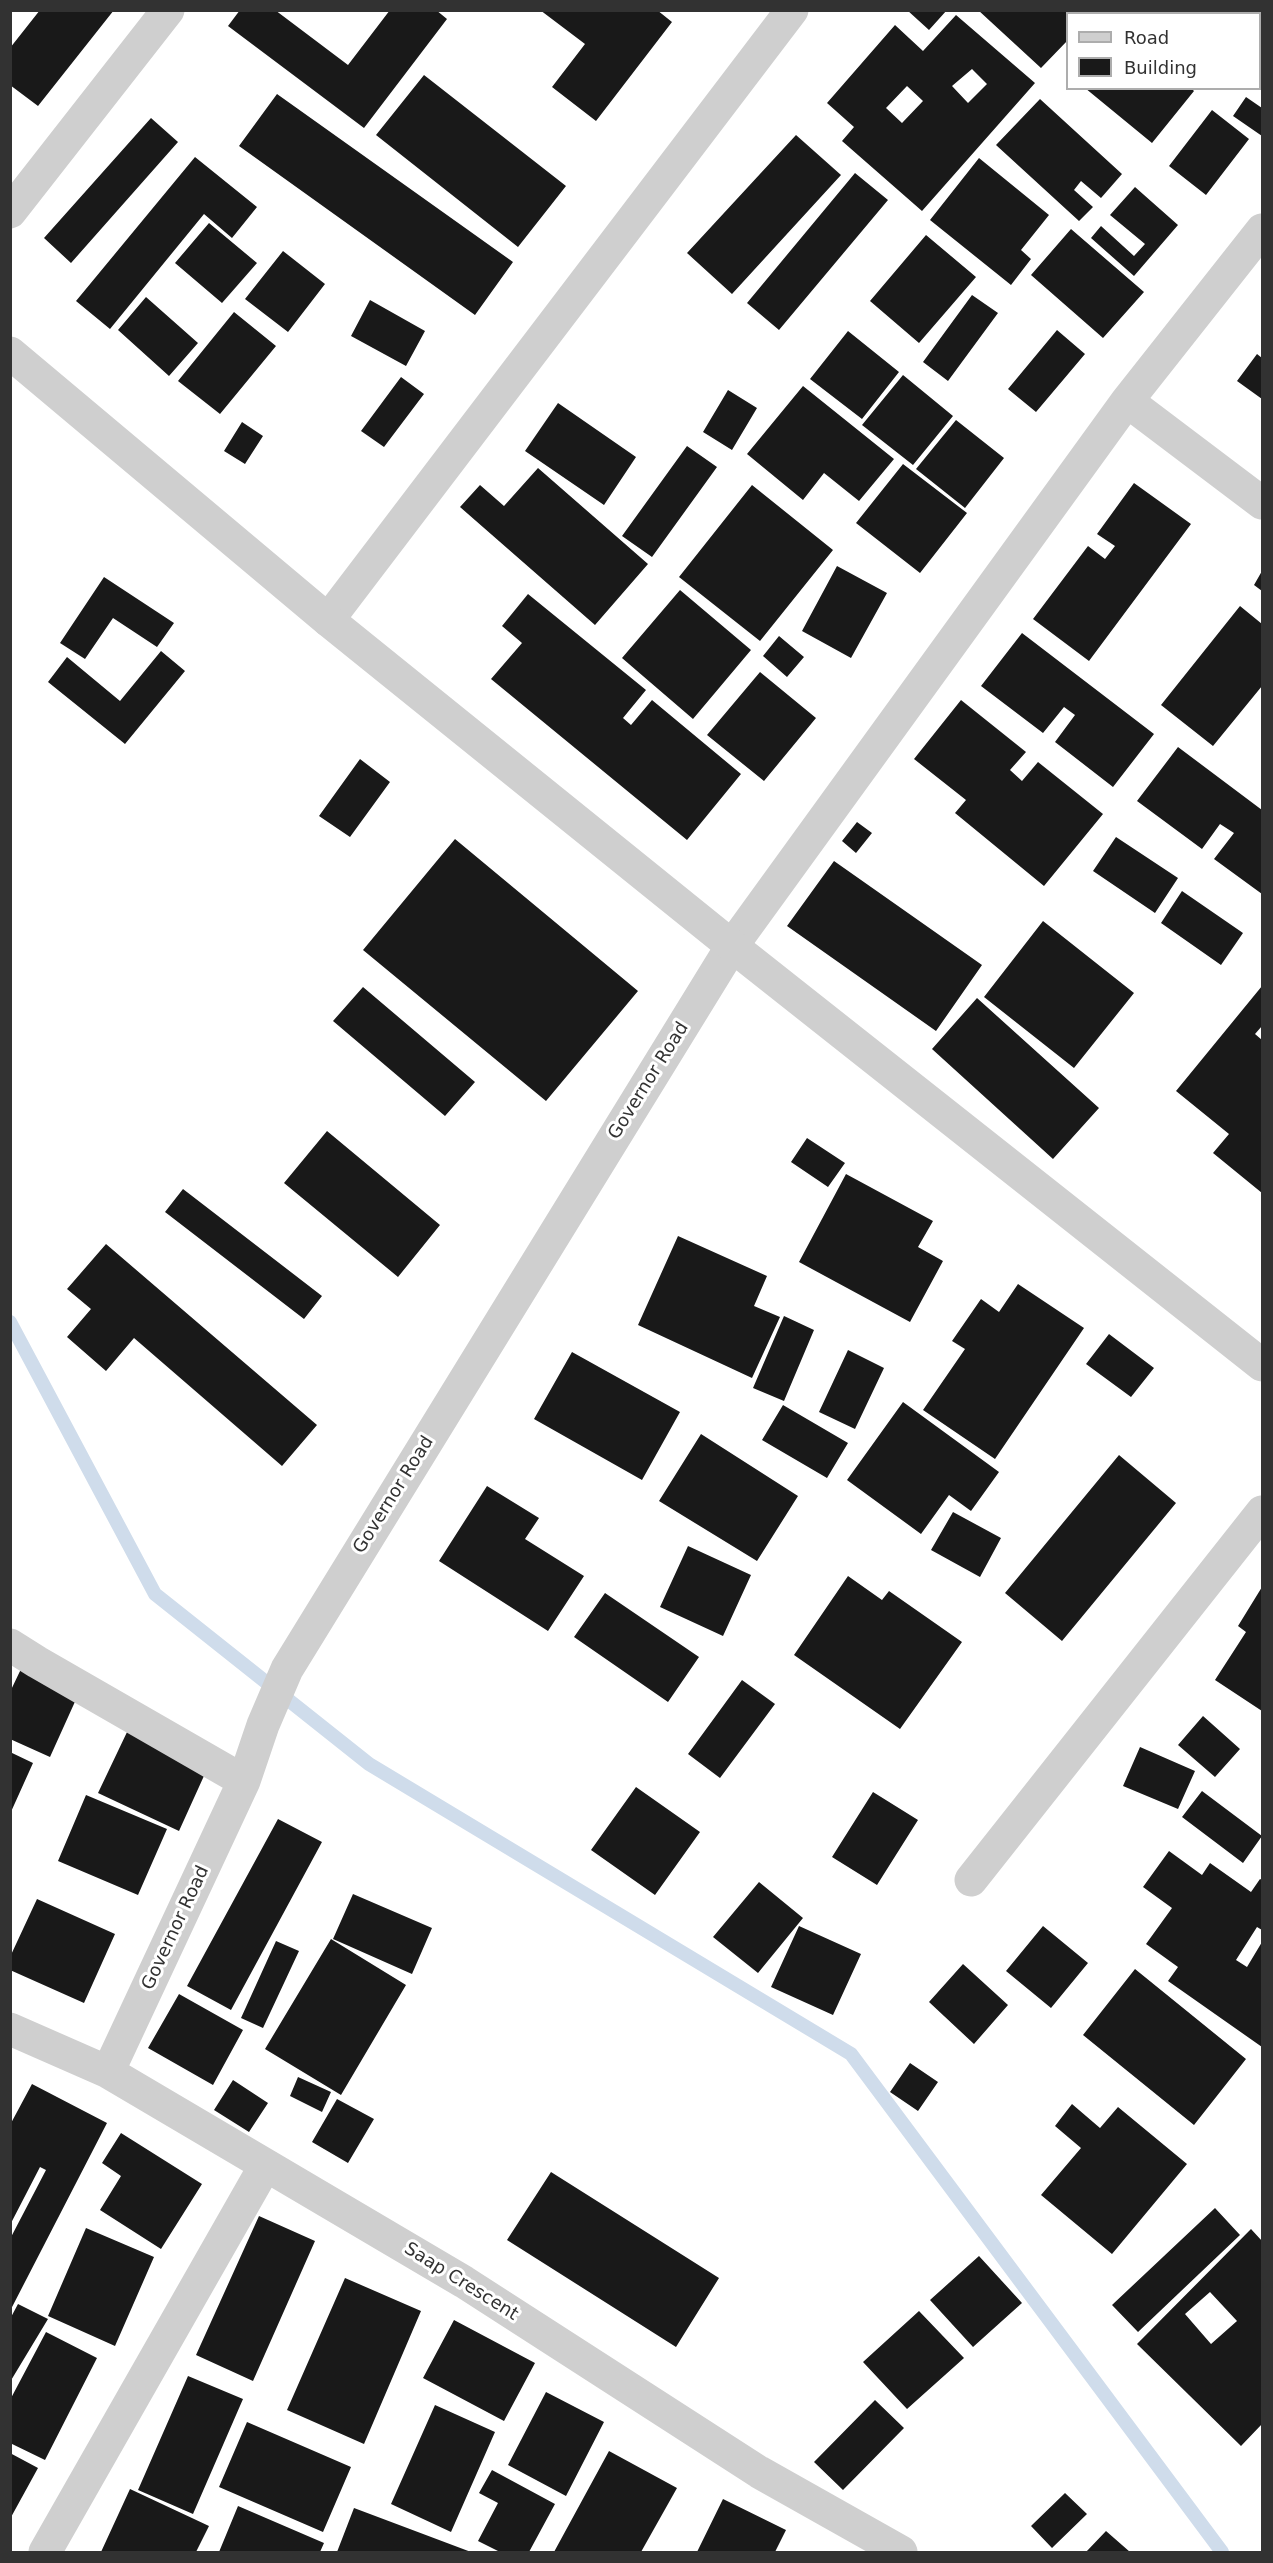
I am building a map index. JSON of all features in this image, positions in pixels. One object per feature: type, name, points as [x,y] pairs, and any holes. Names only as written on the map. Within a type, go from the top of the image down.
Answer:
[{"type":"street","points":[[10,212],[168,10]]},
{"type":"street","points":[[328,620],[792,10]]},
{"type":"street","name":"Governor Road","points":[[108,2072],[244,1781],[263,1725],[287,1669],[732,946],[1127,401],[1263,230]]},
{"type":"street","points":[[10,353],[328,620],[732,946],[1263,1365]]},
{"type":"street","points":[[1127,401],[1263,503]]},
{"type":"street","points":[[971,1880],[1263,1512]]},
{"type":"street","points":[[10,1645],[244,1781]]},
{"type":"street","name":"Saap Crescent","points":[[10,2029],[108,2072],[464,2282],[759,2472],[901,2553]]},
{"type":"street","points":[[45,2553],[265,2166]]},
{"type":"building","points":[[40,10],[114,10],[38,106],[10,85],[10,48]]},
{"type":"building","points":[[240,10],[275,10],[348,65],[390,10],[436,10],[447,19],[364,128],[228,26]]},
{"type":"building","points":[[540,10],[657,10],[672,22],[596,121],[552,87],[585,44]]},
{"type":"building","points":[[907,10],[947,10],[929,30]]},
{"type":"building","points":[[978,10],[1078,10],[1080,12],[1066,12],[1066,42],[1041,68]]},
{"type":"building","points":[[1190,10],[1262,10],[1262,58],[1261,60],[1261,12],[1188,12]]},
{"type":"building","points":[[956,15],[1035,83],[922,211],[842,141],[854,127],[827,103],[895,25],[923,51]],"holes":[[[972,69],[987,84],[968,103],[952,86]],[[907,86],[923,101],[902,123],[886,108]]]},
{"type":"building","points":[[424,75],[566,186],[518,247],[376,135]]},
{"type":"building","points":[[1087,90],[1193,90],[1152,143]]},
{"type":"building","points":[[277,94],[513,262],[475,315],[239,146]]},
{"type":"building","points":[[1246,97],[1262,108],[1262,136],[1233,116]]},
{"type":"building","points":[[1040,99],[1122,174],[1101,198],[1081,181],[1074,190],[1093,207],[1079,221],[996,145]]},
{"type":"building","points":[[1212,110],[1249,139],[1206,195],[1169,166]]},
{"type":"building","points":[[151,118],[178,142],[71,263],[44,238]]},
{"type":"building","points":[[796,135],[841,175],[732,294],[687,253]]},
{"type":"building","points":[[195,157],[257,207],[232,238],[204,214],[110,329],[76,301]]},
{"type":"building","points":[[979,158],[1049,215],[1021,250],[1031,259],[1011,285],[930,220]]},
{"type":"building","points":[[855,173],[888,200],[779,330],[747,303]]},
{"type":"building","points":[[1135,187],[1178,225],[1134,276],[1091,238],[1101,226],[1134,256],[1145,244],[1110,215]]},
{"type":"building","points":[[209,223],[257,263],[222,303],[175,263]]},
{"type":"building","points":[[1071,229],[1144,292],[1103,338],[1031,275]]},
{"type":"building","points":[[926,235],[976,277],[919,343],[870,301]]},
{"type":"building","points":[[283,251],[325,284],[288,332],[245,299]]},
{"type":"building","points":[[972,295],[998,313],[948,381],[923,362]]},
{"type":"building","points":[[146,297],[198,343],[169,376],[118,330]]},
{"type":"building","points":[[370,300],[425,331],[406,366],[351,336]]},
{"type":"building","points":[[234,312],[276,346],[220,414],[178,381]]},
{"type":"building","points":[[1057,330],[1085,354],[1036,412],[1008,389]]},
{"type":"building","points":[[848,331],[899,372],[862,419],[810,379]]},
{"type":"building","points":[[1257,354],[1262,358],[1262,399],[1237,381]]},
{"type":"building","points":[[903,375],[953,416],[913,465],[862,425]]},
{"type":"building","points":[[401,377],[424,394],[384,447],[361,431]]},
{"type":"building","points":[[803,386],[894,459],[859,501],[824,473],[803,500],[747,454]]},
{"type":"building","points":[[728,390],[757,408],[732,450],[703,432]]},
{"type":"building","points":[[558,403],[636,457],[604,505],[525,451]]},
{"type":"building","points":[[956,420],[1004,458],[965,508],[916,469]]},
{"type":"building","points":[[242,422],[263,436],[245,464],[224,451]]},
{"type":"building","points":[[687,446],[717,467],[652,557],[622,536]]},
{"type":"building","points":[[903,464],[967,513],[920,573],[856,523]]},
{"type":"building","points":[[538,468],[648,564],[595,625],[460,507],[480,485],[504,506]]},
{"type":"building","points":[[1134,483],[1191,524],[1089,661],[1033,619],[1088,546],[1105,559],[1115,546],[1097,534]]},
{"type":"building","points":[[752,485],[833,550],[760,641],[679,577]]},
{"type":"building","points":[[837,566],[887,593],[851,658],[802,631]]},
{"type":"building","points":[[1262,571],[1262,591],[1254,585]]},
{"type":"building","points":[[104,577],[174,623],[157,647],[113,618],[85,659],[60,643]]},
{"type":"building","points":[[680,590],[751,650],[693,719],[622,658]]},
{"type":"building","points":[[528,594],[646,690],[623,718],[631,725],[652,700],[741,774],[687,840],[491,679],[522,643],[502,626]]},
{"type":"building","points":[[1240,606],[1262,624],[1262,686],[1213,746],[1161,705]]},
{"type":"building","points":[[1022,633],[1154,734],[1113,787],[1055,742],[1075,715],[1064,707],[1043,733],[981,686]]},
{"type":"building","points":[[779,636],[804,657],[787,677],[763,656]]},
{"type":"building","points":[[161,651],[185,671],[125,744],[48,682],[67,657],[120,701]]},
{"type":"building","points":[[760,672],[816,718],[764,781],[707,735]]},
{"type":"building","points":[[961,700],[1026,752],[1010,770],[1022,781],[1038,762],[1103,814],[1044,886],[955,813],[966,800],[914,759]]},
{"type":"building","points":[[1178,747],[1262,810],[1262,894],[1214,859],[1234,833],[1220,824],[1202,849],[1137,801]]},
{"type":"building","points":[[360,759],[390,782],[350,837],[319,816]]},
{"type":"building","points":[[857,822],[872,833],[856,853],[842,841]]},
{"type":"building","points":[[1116,837],[1178,878],[1155,913],[1093,871]]},
{"type":"building","points":[[455,839],[638,991],[546,1101],[363,950]]},
{"type":"building","points":[[834,861],[982,965],[936,1031],[787,926]]},
{"type":"building","points":[[1182,891],[1243,933],[1221,965],[1161,923]]},
{"type":"building","points":[[1043,921],[1134,993],[1074,1068],[984,997]]},
{"type":"building","points":[[1262,986],[1262,1026],[1255,1034],[1262,1040],[1262,1193],[1213,1153],[1229,1134],[1176,1091]]},
{"type":"building","points":[[363,987],[475,1082],[445,1116],[333,1021]]},
{"type":"building","points":[[977,998],[1099,1108],[1053,1159],[932,1049]]},
{"type":"building","points":[[327,1131],[440,1225],[398,1277],[284,1183]]},
{"type":"building","points":[[807,1138],[845,1163],[828,1187],[791,1162]]},
{"type":"building","points":[[846,1174],[933,1221],[918,1247],[943,1261],[910,1322],[799,1262]]},
{"type":"building","points":[[183,1189],[322,1296],[304,1319],[165,1212]]},
{"type":"building","points":[[678,1236],[767,1276],[754,1306],[780,1317],[752,1378],[638,1325]]},
{"type":"building","points":[[106,1244],[317,1425],[282,1466],[134,1338],[106,1371],[67,1337],[91,1309],[67,1289]]},
{"type":"building","points":[[1018,1284],[1084,1328],[995,1459],[923,1410],[965,1349],[952,1341],[981,1299],[999,1312]]},
{"type":"building","points":[[784,1316],[814,1330],[784,1401],[753,1388]]},
{"type":"building","points":[[1109,1334],[1154,1368],[1131,1397],[1086,1364]]},
{"type":"building","points":[[848,1350],[884,1368],[855,1429],[819,1412]]},
{"type":"building","points":[[572,1352],[680,1412],[642,1480],[534,1419]]},
{"type":"building","points":[[903,1402],[999,1472],[971,1511],[949,1495],[921,1534],[847,1480]]},
{"type":"building","points":[[783,1405],[848,1443],[827,1478],[762,1440]]},
{"type":"building","points":[[701,1434],[798,1496],[757,1561],[659,1501]]},
{"type":"building","points":[[1119,1455],[1176,1503],[1062,1641],[1005,1593]]},
{"type":"building","points":[[487,1486],[539,1518],[525,1539],[584,1576],[548,1631],[439,1561]]},
{"type":"building","points":[[953,1512],[1001,1538],[980,1577],[931,1550]]},
{"type":"building","points":[[688,1546],[751,1575],[723,1636],[660,1607]]},
{"type":"building","points":[[848,1576],[882,1600],[889,1591],[962,1642],[900,1729],[794,1655]]},
{"type":"building","points":[[1262,1587],[1262,1711],[1215,1680],[1246,1632],[1238,1626]]},
{"type":"building","points":[[605,1593],[699,1657],[668,1702],[574,1637]]},
{"type":"building","points":[[21,1669],[78,1695],[50,1757],[10,1739],[10,1692]]},
{"type":"building","points":[[742,1680],[775,1704],[720,1778],[688,1754]]},
{"type":"building","points":[[1203,1716],[1240,1749],[1215,1777],[1178,1745]]},
{"type":"building","points":[[128,1730],[208,1767],[179,1831],[98,1793]]},
{"type":"building","points":[[1140,1747],[1195,1771],[1178,1809],[1123,1786]]},
{"type":"building","points":[[10,1752],[33,1763],[10,1814]]},
{"type":"building","points":[[636,1787],[700,1832],[655,1895],[591,1850]]},
{"type":"building","points":[[1202,1791],[1262,1836],[1243,1863],[1182,1817]]},
{"type":"building","points":[[873,1792],[918,1820],[877,1885],[832,1857]]},
{"type":"building","points":[[86,1795],[167,1829],[138,1895],[58,1861]]},
{"type":"building","points":[[278,1819],[322,1842],[231,2010],[187,1986]]},
{"type":"building","points":[[1169,1851],[1202,1875],[1210,1863],[1251,1892],[1260,1879],[1262,1880],[1262,1930],[1257,1927],[1236,1960],[1247,1967],[1262,1942],[1262,2047],[1168,1981],[1178,1967],[1146,1944],[1172,1908],[1143,1887]]},
{"type":"building","points":[[759,1882],[803,1918],[758,1973],[713,1937]]},
{"type":"building","points":[[353,1894],[432,1928],[412,1974],[333,1939]]},
{"type":"building","points":[[37,1899],[115,1934],[84,2003],[10,1970],[10,1957]]},
{"type":"building","points":[[799,1926],[861,1954],[833,2015],[771,1987]]},
{"type":"building","points":[[1043,1926],[1088,1963],[1051,2008],[1006,1971]]},
{"type":"building","points":[[331,1939],[406,1985],[341,2095],[265,2049]]},
{"type":"building","points":[[276,1941],[299,1951],[263,2028],[241,2018]]},
{"type":"building","points":[[963,1964],[1008,2005],[974,2044],[929,2002]]},
{"type":"building","points":[[1135,1969],[1246,2059],[1194,2125],[1083,2035]]},
{"type":"building","points":[[179,1994],[243,2030],[213,2085],[148,2048]]},
{"type":"building","points":[[910,2063],[938,2082],[918,2111],[890,2092]]},
{"type":"building","points":[[298,2077],[331,2092],[322,2112],[290,2096]]},
{"type":"building","points":[[233,2080],[268,2103],[249,2132],[214,2110]]},
{"type":"building","points":[[32,2084],[107,2123],[10,2311],[10,2239],[46,2170],[40,2167],[10,2225],[10,2125]]},
{"type":"building","points":[[337,2099],[374,2119],[348,2163],[312,2142]]},
{"type":"building","points":[[1072,2104],[1100,2128],[1118,2107],[1187,2164],[1112,2254],[1041,2195],[1081,2148],[1055,2126]]},
{"type":"building","points":[[121,2133],[202,2184],[161,2249],[100,2210],[121,2176],[102,2163]]},
{"type":"building","points":[[551,2172],[719,2278],[676,2347],[507,2240]]},
{"type":"building","points":[[1215,2208],[1240,2235],[1138,2332],[1112,2305]]},
{"type":"building","points":[[259,2216],[315,2241],[253,2381],[196,2355]]},
{"type":"building","points":[[86,2228],[154,2257],[115,2346],[48,2316]]},
{"type":"building","points":[[1251,2229],[1262,2241],[1262,2424],[1241,2446],[1137,2344]],"holes":[[[1210,2292],[1237,2321],[1211,2344],[1185,2314]]]},
{"type":"building","points":[[979,2256],[1022,2303],[973,2347],[930,2300]]},
{"type":"building","points":[[345,2278],[421,2311],[364,2444],[287,2410]]},
{"type":"building","points":[[18,2304],[48,2319],[10,2382],[10,2319]]},
{"type":"building","points":[[919,2311],[964,2358],[907,2409],[863,2362]]},
{"type":"building","points":[[454,2320],[535,2363],[504,2421],[423,2378]]},
{"type":"building","points":[[46,2332],[97,2358],[45,2460],[10,2443],[10,2400]]},
{"type":"building","points":[[188,2376],[243,2399],[193,2514],[138,2490]]},
{"type":"building","points":[[546,2392],[604,2422],[566,2496],[508,2465]]},
{"type":"building","points":[[875,2400],[904,2428],[843,2490],[814,2462]]},
{"type":"building","points":[[435,2405],[495,2432],[451,2532],[391,2504]]},
{"type":"building","points":[[247,2422],[351,2467],[323,2532],[219,2487]]},
{"type":"building","points":[[609,2451],[677,2488],[641,2552],[554,2552]]},
{"type":"building","points":[[10,2453],[38,2468],[10,2519]]},
{"type":"building","points":[[492,2470],[555,2504],[529,2552],[500,2552],[478,2541],[498,2503],[479,2493]]},
{"type":"building","points":[[130,2489],[209,2526],[196,2552],[101,2552]]},
{"type":"building","points":[[1065,2493],[1087,2514],[1052,2548],[1031,2526]]},
{"type":"building","points":[[723,2499],[786,2530],[775,2552],[697,2552]]},
{"type":"building","points":[[238,2506],[324,2543],[320,2552],[219,2552]]},
{"type":"building","points":[[354,2508],[471,2552],[337,2552]]},
{"type":"building","points":[[1106,2531],[1130,2552],[1086,2552]]},
{"type":"waterway","points":[[10,1322],[155,1594],[369,1764],[851,2054],[1222,2552]]}]
